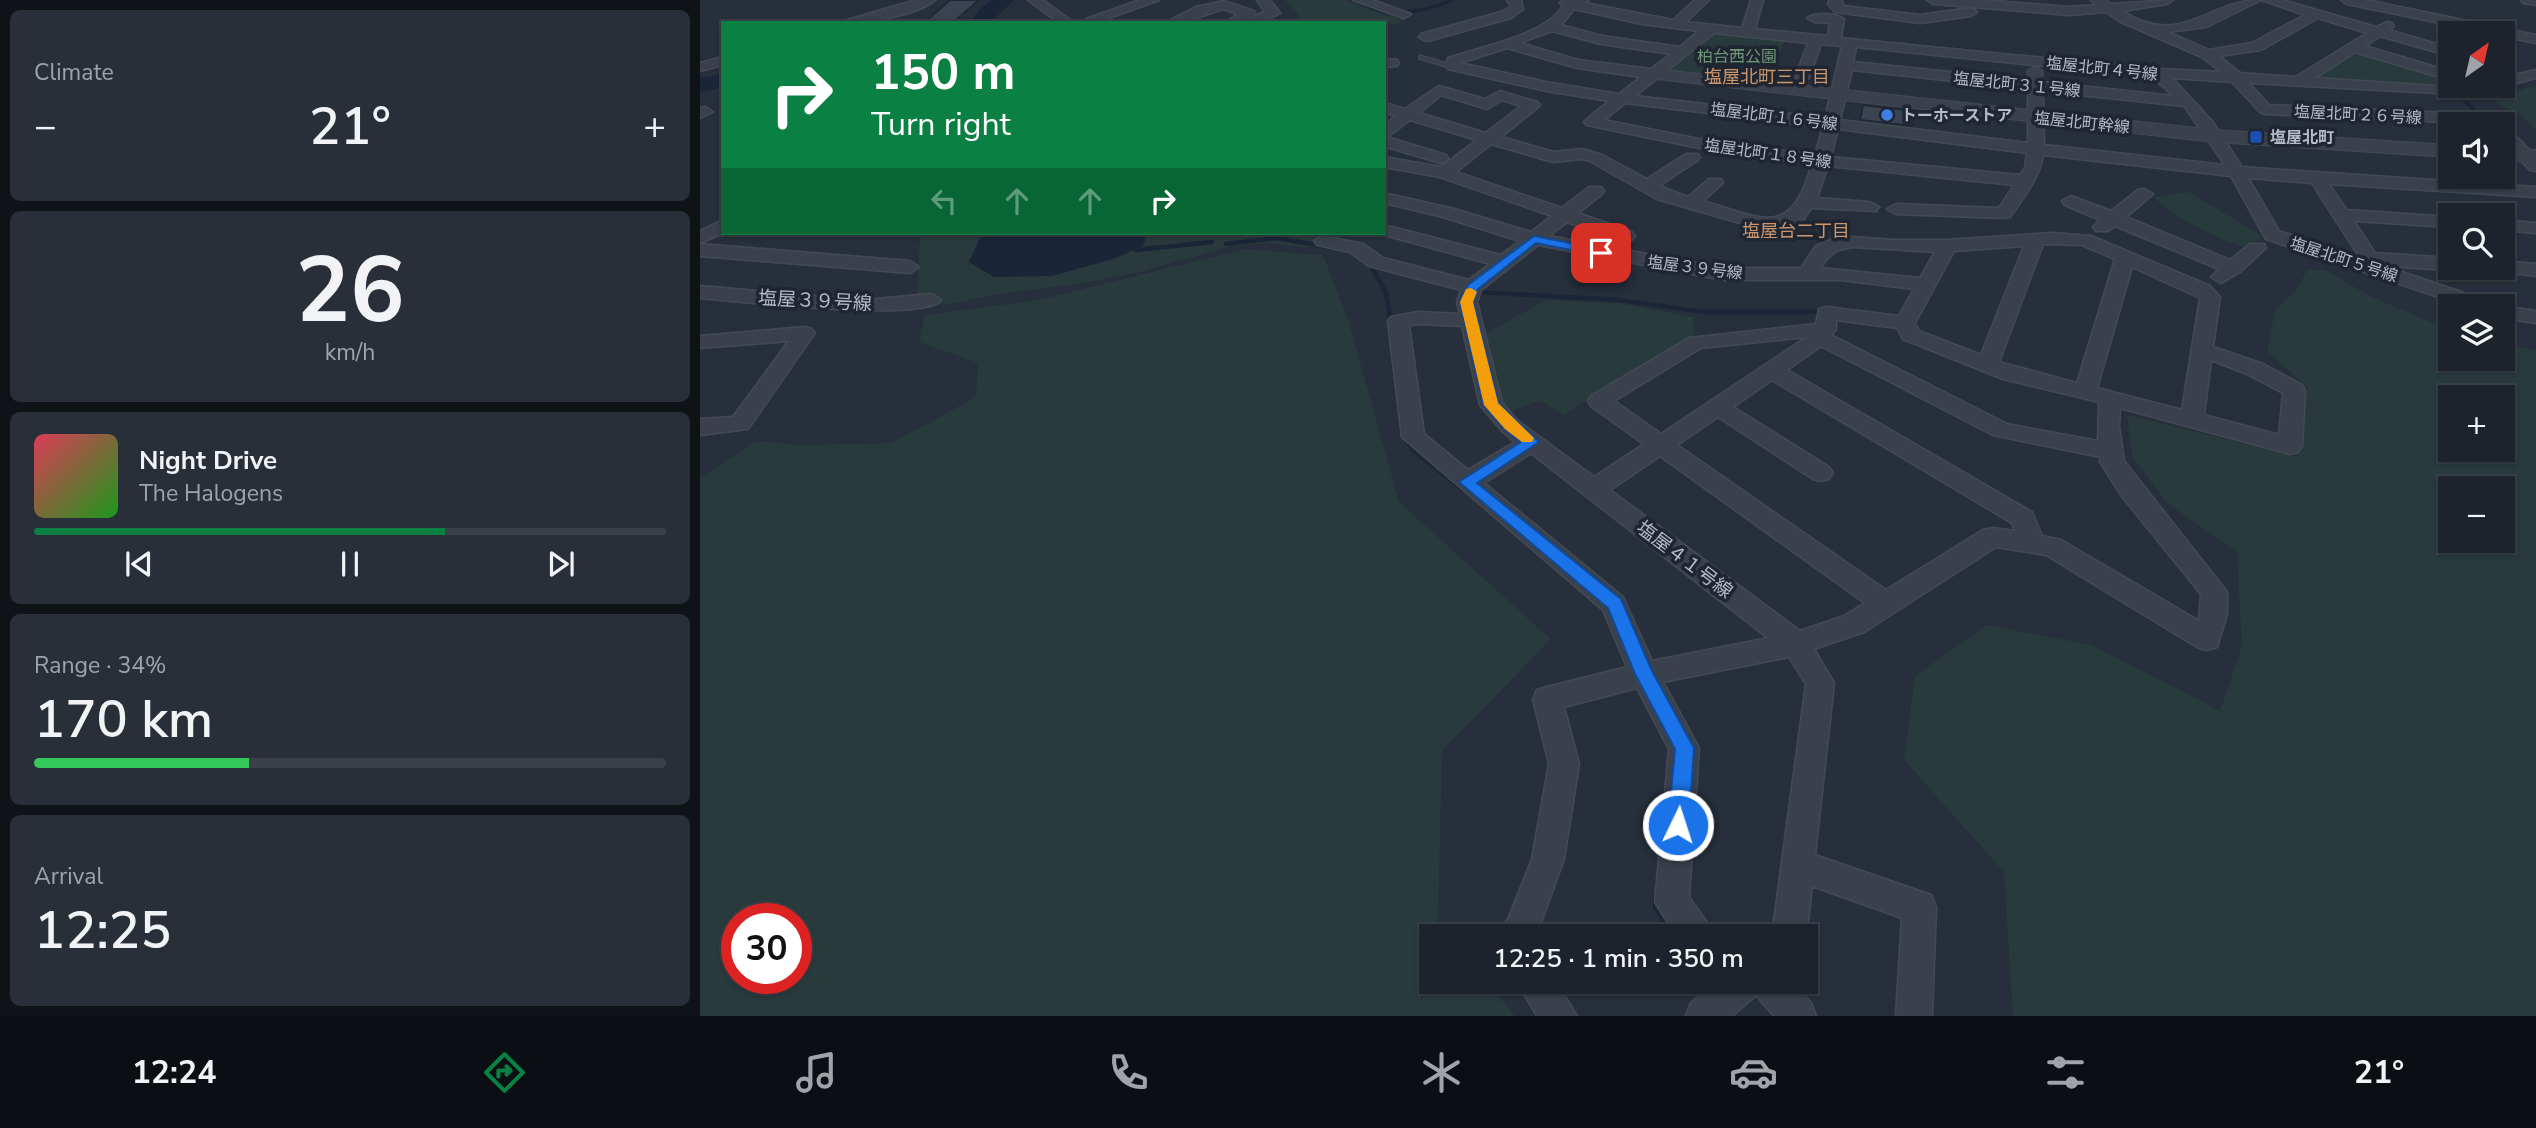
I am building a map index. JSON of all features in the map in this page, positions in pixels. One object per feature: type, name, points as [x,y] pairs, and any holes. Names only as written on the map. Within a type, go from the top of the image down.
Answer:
[{"type":"street","points":[[853,21],[887,14],[929,0]]},
{"type":"street","points":[[1034,0],[1052,6],[1066,21]]},
{"type":"street","points":[[1074,21],[1087,17],[1099,21],[1153,0]]},
{"type":"street","points":[[1258,21],[1273,13],[1263,0]]},
{"type":"street","points":[[1359,0],[1404,14]]},
{"type":"street","points":[[1426,37],[1506,15],[1517,9],[1517,3],[1513,0]]},
{"type":"street","points":[[1676,24],[1703,0]]},
{"type":"street","points":[[1746,32],[1757,0]]},
{"type":"street","points":[[1835,0],[1833,4],[1840,9],[1920,19],[1996,7]]},
{"type":"street","points":[[1933,0],[2070,11],[2103,4],[2142,5],[2167,0]]},
{"type":"street","points":[[2151,30],[2201,24],[2255,0]]},
{"type":"street","points":[[2268,0],[2438,47]]},
{"type":"street","points":[[2347,0],[2440,21]]},
{"type":"street","points":[[2527,0],[2536,1]]},
{"type":"street","points":[[1423,57],[1453,66],[1453,61],[1544,31],[1563,17],[1570,2],[1608,14],[1712,29]]},
{"type":"street","points":[[2103,4],[2151,30],[2207,54],[2238,79],[2265,109],[2288,141]]},
{"type":"street","points":[[1175,21],[1224,5],[1249,14],[1234,21]]},
{"type":"street","points":[[1608,14],[1626,5]]},
{"type":"street","points":[[2207,54],[2256,47],[2316,13]]},
{"type":"street","points":[[2304,83],[2301,80],[2408,13]]},
{"type":"street","points":[[1814,18],[1837,19],[1834,40]]},
{"type":"street","points":[[1550,26],[1601,40],[1682,51]]},
{"type":"street","points":[[1509,44],[1577,64],[1654,74],[1712,29]]},
{"type":"street","name":"塩屋北町４号線","points":[[1712,29],[2156,73],[2304,83],[2438,87]]},
{"type":"street","points":[[1900,47],[1903,36],[1912,35]]},
{"type":"street","points":[[2515,37],[2536,40]]},
{"type":"street","points":[[1802,78],[1816,38]]},
{"type":"street","points":[[1386,108],[1553,157],[1583,154],[1596,158],[1664,195],[1757,222],[1783,223],[1798,215],[1822,162],[1850,42]]},
{"type":"street","points":[[2353,47],[2438,72]]},
{"type":"street","name":"塩屋北町５号線","points":[[2126,54],[2156,73],[2188,102],[2214,136],[2272,235],[2373,264],[2452,294]]},
{"type":"street","points":[[1896,209],[1943,216],[2004,213],[2033,168],[2036,149],[2035,61]]},
{"type":"street","points":[[700,67],[721,62]]},
{"type":"street","name":"塩屋北町３１号線","points":[[1846,65],[2188,102]]},
{"type":"street","name":"塩屋北町１６号線","points":[[1453,66],[1508,81],[1623,98],[2182,167],[2536,192]]},
{"type":"street","points":[[2515,70],[2534,75]]},
{"type":"street","name":"塩屋北町幹線","points":[[1654,74],[2214,136],[2438,149]]},
{"type":"street","name":"塩屋北町１８号線","points":[[1654,74],[1591,122],[1653,137],[1822,162],[2025,181]]},
{"type":"street","points":[[2515,80],[2534,75]]},
{"type":"street","points":[[1386,132],[1438,87],[1487,104],[1500,96],[1532,105],[1489,138],[1442,166],[1386,162]]},
{"type":"street","points":[[2469,98],[2483,112]]},
{"type":"street","name":"塩屋北町２６号線","points":[[2265,109],[2438,121]]},
{"type":"street","points":[[1386,142],[1626,236]]},
{"type":"street","points":[[2515,142],[2533,159]]},
{"type":"street","points":[[2515,156],[2533,159]]},
{"type":"street","points":[[1535,169],[1553,157]]},
{"type":"street","points":[[1648,186],[1692,157]]},
{"type":"street","points":[[2182,167],[2188,184]]},
{"type":"street","points":[[2317,178],[2373,264],[2438,264]]},
{"type":"street","points":[[1691,203],[1716,183]]},
{"type":"street","points":[[1327,237],[1356,248],[1376,262],[1472,287],[1595,191]]},
{"type":"street","points":[[2085,240],[2144,194]]},
{"type":"street","name":"塩屋３９号線","points":[[1386,198],[1448,213],[1534,239],[1724,274],[1841,274],[1926,285]]},
{"type":"street","points":[[2071,201],[2233,268]]},
{"type":"street","points":[[1806,202],[1870,207]]},
{"type":"street","points":[[2341,215],[2438,221]]},
{"type":"street","points":[[2242,221],[2272,235]]},
{"type":"street","points":[[700,238],[721,226]]},
{"type":"street","points":[[2515,226],[2536,228]]},
{"type":"street","points":[[1386,231],[1505,262]]},
{"type":"street","points":[[1987,366],[2036,239]]},
{"type":"street","points":[[2110,451],[2001,430],[1824,326],[1811,274],[1823,250],[1835,244],[1853,242],[1894,246],[1947,246],[2036,239],[2085,240],[2203,290],[2210,297],[2192,418]]},
{"type":"street","points":[[1905,323],[1947,246]]},
{"type":"street","points":[[2203,290],[2257,248]]},
{"type":"street","points":[[700,250],[910,267]]},
{"type":"street","points":[[2085,391],[2125,257]]},
{"type":"street","points":[[2515,268],[2536,270]]},
{"type":"street","name":"塩屋４１号線","points":[[1472,287],[1467,302],[1491,405],[1510,426],[1796,644],[1820,683],[1790,924]]},
{"type":"street","name":"塩屋３９号線","points":[[700,292],[865,306],[931,300]]},
{"type":"street","points":[[2515,314],[2536,317]]},
{"type":"street","points":[[1471,320],[1418,318],[1398,321],[1413,437],[1615,604],[1644,674],[1684,748],[1672,902],[1688,924]]},
{"type":"street","points":[[1905,323],[1910,335],[2011,374],[2192,418],[2290,446],[2294,390],[2255,369],[2202,350]]},
{"type":"street","points":[[1886,604],[1599,401],[1696,342],[1824,326],[1905,323]]},
{"type":"street","points":[[1594,489],[1772,371],[1824,326]]},
{"type":"street","points":[[700,427],[740,424],[805,333],[704,347]]},
{"type":"street","points":[[1772,371],[2023,518],[2032,544]]},
{"type":"street","points":[[1524,924],[1548,859],[1564,764],[1547,699],[1644,674],[1796,644],[1854,624],[1992,537],[2052,547],[2207,639],[2214,614],[2214,592],[2130,489],[2112,462],[2110,398]]},
{"type":"street","points":[[1718,407],[1821,473]]},
{"type":"street","points":[[1466,482],[1532,442]]},
{"type":"street","points":[[1797,865],[1919,907],[1914,1016]]},
{"type":"street","points":[[1543,994],[1559,1016]]},
{"type":"street","points":[[1704,1016],[1726,994]]},
{"type":"street","points":[[1779,994],[1798,1016]]},
{"type":"green space","points":[[1285,0],[1346,0],[1384,15],[1403,18],[1398,24],[1386,25],[1386,21],[1298,21],[1299,15]]},
{"type":"green space","name":"柏台西公園","points":[[1713,33],[1786,38],[1767,81],[1671,71],[1667,68]]},
{"type":"green space","points":[[2354,51],[2438,75],[2438,84],[2312,79]]},
{"type":"green space","points":[[2536,85],[2536,130],[2519,113],[2501,106],[2492,98],[2515,98],[2515,91]]},
{"type":"green space","points":[[2191,193],[2262,236],[2248,248],[2234,243],[2186,221],[2153,197]]},
{"type":"green space","points":[[920,235],[1323,235],[1308,248],[1272,243],[1232,246],[1136,273],[949,304],[911,306],[918,290]]},
{"type":"green space","points":[[1245,249],[1323,255],[1348,319],[1399,502],[1551,639],[1442,751],[1440,924],[1419,924],[1419,994],[1497,994],[1515,1016],[700,1016],[700,479],[755,441],[801,445],[892,443],[976,397],[978,363],[919,342],[925,315],[1038,300]]},
{"type":"green space","points":[[2307,270],[2325,270],[2372,297],[2438,325],[2438,371],[2515,371],[2515,346],[2536,351],[2536,1016],[2013,1016],[2004,872],[1904,760],[1915,676],[1986,625],[2092,645],[2220,711],[2242,646],[2237,552],[2167,503],[2132,456],[2127,415],[2298,457],[2307,387],[2267,351],[2275,310],[2297,289]]},
{"type":"green space","points":[[1545,300],[1619,303],[1693,317],[1693,337],[1563,415],[1540,400],[1513,411],[1501,404],[1486,334]]},
{"type":"water","points":[[981,235],[1147,235],[1143,246],[1113,259],[1052,276],[994,277],[969,262]]},
{"type":"building","points":[[950,0],[979,0],[954,21],[926,21]]},
{"type":"building","name":"トーホーストア","points":[[1863,105],[1914,111],[1912,126],[1860,120]]},
{"type":"waterway","points":[[981,21],[1004,0]]},
{"type":"waterway","points":[[1353,0],[1378,9],[1403,12],[1427,9],[1453,0]]},
{"type":"waterway","points":[[1859,40],[1892,43]]},
{"type":"waterway","points":[[1909,44],[2022,56]]},
{"type":"waterway","points":[[700,85],[721,80]]},
{"type":"waterway","points":[[2462,98],[2476,112]]},
{"type":"waterway","points":[[1226,244],[1276,238],[1334,248]]},
{"type":"waterway","points":[[1135,250],[1212,242]]},
{"type":"waterway","points":[[1370,264],[1386,293],[1391,323]]},
{"type":"waterway","points":[[1477,292],[1620,300],[1703,312],[1817,312]]},
{"type":"waterway","points":[[1406,438],[1414,450],[1463,489]]},
{"type":"waterway","points":[[1657,899],[1657,907],[1669,924]]},
{"type":"slow traffic","points":[[1471,292],[1467,302],[1491,405],[1510,426],[1527,438]]},
{"type":"place","name":"トーホーストア","points":[[1887,115]]},
{"type":"place","name":"塩屋北町","points":[[2256,137]]},
{"type":"district","name":"塩屋北町三丁目","points":[[1767,77]]},
{"type":"district","name":"塩屋台二丁目","points":[[1796,231]]},
{"type":"route","points":[[1601,253],[1534,239],[1472,287],[1467,302],[1491,405],[1510,426],[1532,442],[1466,482],[1615,604],[1644,674],[1684,748],[1678,825]]}]
